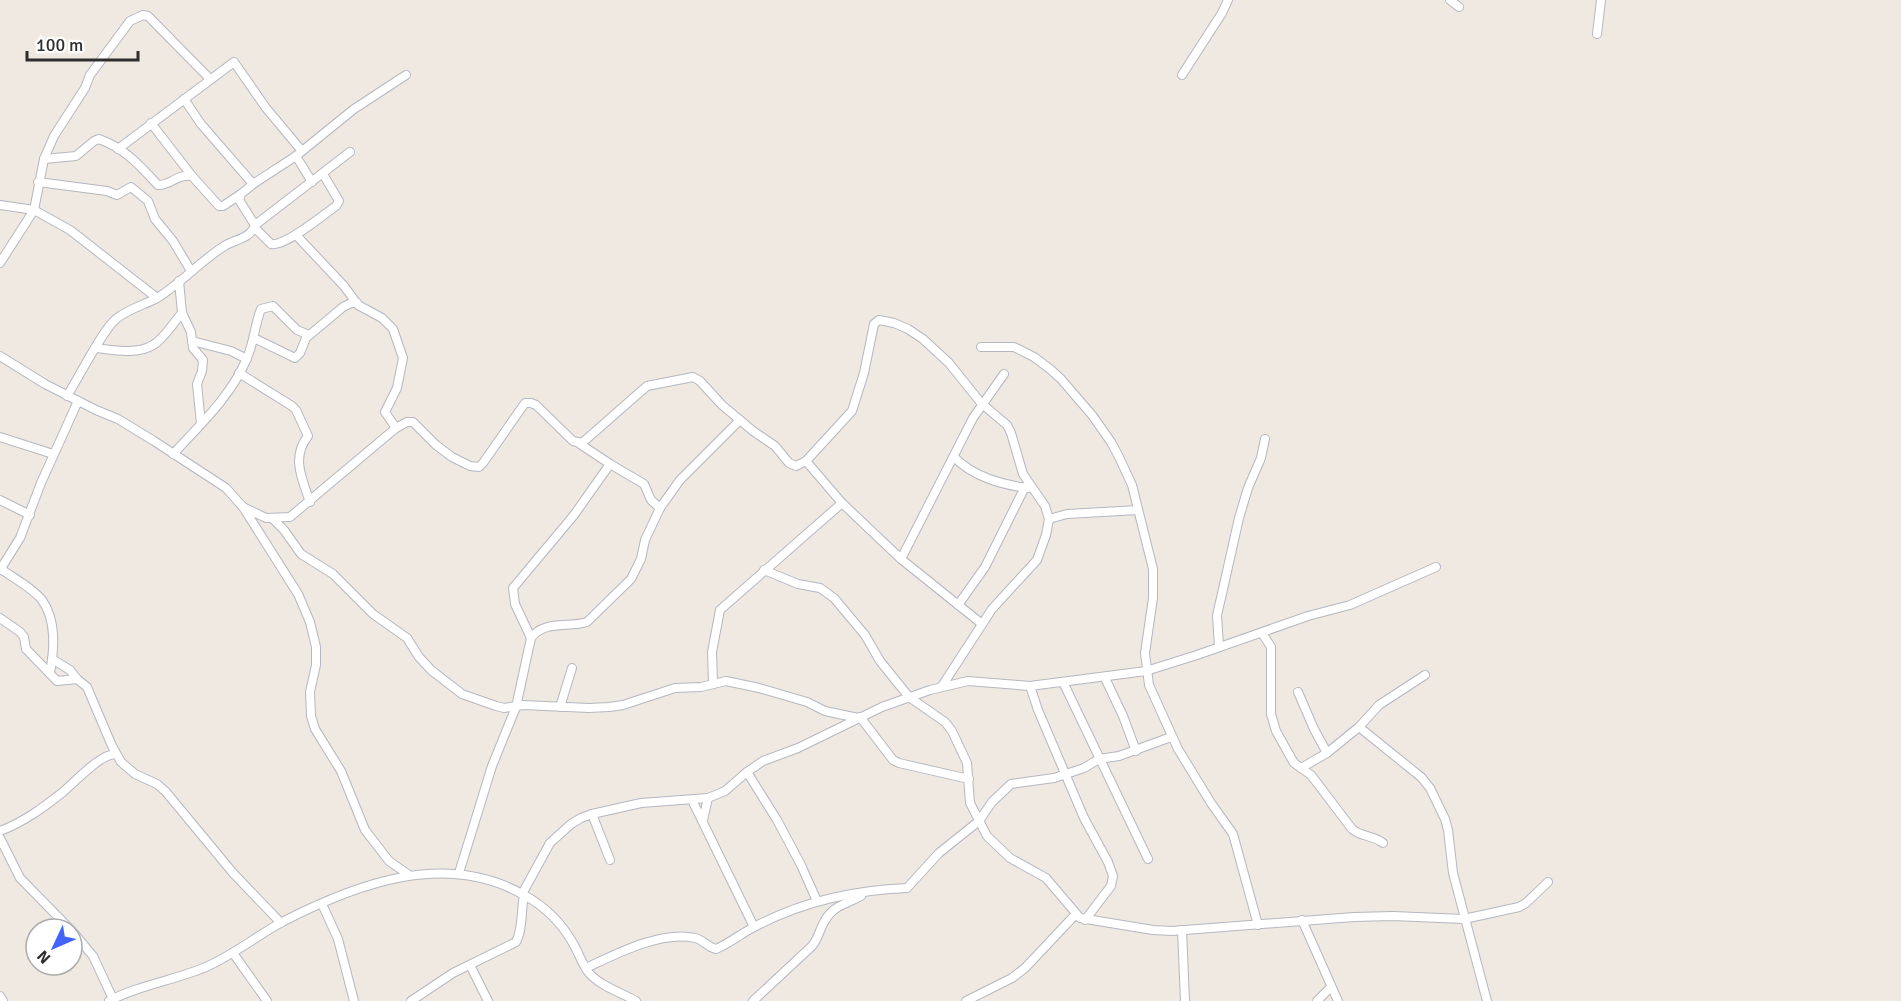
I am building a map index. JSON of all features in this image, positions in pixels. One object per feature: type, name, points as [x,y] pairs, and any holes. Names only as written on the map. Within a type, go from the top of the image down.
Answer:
[{"type":"street","points":[[1182,75],[1228,0]]},
{"type":"street","points":[[1450,0],[1459,7]]},
{"type":"street","points":[[1597,34],[1601,0]]},
{"type":"street","points":[[0,263],[34,210],[44,159],[54,136],[85,88],[90,75],[123,29],[135,18],[148,16],[210,79]]},
{"type":"street","points":[[118,149],[232,63],[236,64],[299,153],[312,182]]},
{"type":"street","points":[[151,123],[219,207],[242,194],[299,153],[342,117],[406,75]]},
{"type":"street","points":[[184,99],[201,124],[253,184]]},
{"type":"street","points":[[44,159],[76,156],[99,139],[142,166],[158,185],[162,186],[175,177],[192,176]]},
{"type":"street","points":[[68,396],[116,319],[157,298],[228,244],[248,235],[350,152]]},
{"type":"street","points":[[242,194],[239,200],[255,227],[273,246],[296,235],[339,203],[323,174]]},
{"type":"street","points":[[38,182],[107,191],[117,195],[131,188],[148,201],[152,214],[174,241],[191,271]]},
{"type":"street","points":[[0,205],[34,210],[90,243],[157,298]]},
{"type":"street","points":[[296,235],[357,303],[382,318],[393,329],[402,353],[400,380],[385,412],[396,428]]},
{"type":"street","points":[[179,281],[182,313],[190,328],[193,348],[203,360],[197,384],[201,424]]},
{"type":"street","points":[[254,338],[295,358],[309,335],[343,307],[357,303]]},
{"type":"street","points":[[173,454],[215,408],[239,373],[247,359],[254,338],[260,310],[271,305],[300,332],[309,335]]},
{"type":"street","points":[[96,348],[128,351],[150,346],[156,343],[182,313]]},
{"type":"street","points":[[580,444],[648,386],[697,378],[722,405],[775,446],[791,465],[796,465],[806,461],[852,411],[864,373],[872,328],[879,320],[901,326],[923,339],[949,363],[981,403],[1009,428],[1020,467],[1029,488],[1045,506],[1049,519],[1037,560],[992,609],[942,686]]},
{"type":"street","points":[[192,341],[205,343],[247,359]]},
{"type":"street","points":[[981,347],[1014,347],[1034,357],[1061,379],[1092,415],[1111,442],[1132,485],[1153,569],[1154,583],[1145,641],[1149,685],[1171,737],[1211,803],[1233,834],[1258,925]]},
{"type":"street","points":[[0,356],[68,396],[118,419],[226,488],[243,507],[298,594],[310,622],[316,647],[316,665],[309,698],[315,729],[341,771],[365,830],[389,861],[409,875]]},
{"type":"street","points":[[239,373],[275,394],[296,410],[308,436],[302,444],[299,468],[310,502]]},
{"type":"street","points":[[901,559],[981,403],[1004,374]]},
{"type":"street","points":[[50,673],[52,624],[42,601],[1,569],[20,538],[53,454],[78,401]]},
{"type":"street","points":[[243,507],[257,515],[273,519],[290,517],[396,428],[407,422],[413,422],[452,457],[470,466],[479,466],[483,464],[522,405],[531,403],[573,441],[644,484],[651,500],[660,508]]},
{"type":"street","points":[[459,873],[494,759],[516,707],[531,638],[538,631],[550,626],[578,625],[586,622],[631,579],[660,508],[680,480],[740,420]]},
{"type":"street","points":[[0,437],[53,454]]},
{"type":"street","points":[[1219,647],[1217,615],[1239,518],[1248,488],[1261,458],[1265,439]]},
{"type":"street","points":[[954,457],[970,471],[1014,486],[1029,488]]},
{"type":"street","points":[[806,461],[842,503],[901,559],[982,624]]},
{"type":"street","points":[[531,638],[515,604],[513,588],[574,515],[610,464]]},
{"type":"street","points":[[958,605],[985,567],[1029,488]]},
{"type":"street","points":[[0,500],[30,515]]},
{"type":"street","points":[[713,683],[712,652],[720,610],[842,503]]},
{"type":"street","points":[[1049,519],[1067,514],[1138,510]]},
{"type":"street","points":[[273,519],[301,554],[333,574],[373,614],[407,638],[423,663],[457,691],[504,708],[523,705],[589,708],[623,705],[675,688],[701,687],[726,681],[740,683],[807,702],[825,711],[859,718],[893,760],[969,779]]},
{"type":"street","points":[[411,1001],[438,982],[516,942],[519,936],[523,894],[550,843],[572,824],[592,814],[670,799],[708,798],[725,791],[763,761],[798,748],[909,697],[942,686],[968,681],[1030,686],[1146,671],[1371,597],[1436,567]]},
{"type":"street","points":[[764,570],[798,584],[820,588],[831,594],[865,635],[879,661],[909,697],[945,722],[952,731],[966,763],[970,802],[987,836],[1010,858],[1046,878],[1076,915],[1085,920],[1154,930],[1182,930],[1302,920],[1393,916],[1464,919],[1519,907],[1527,903],[1548,882]]},
{"type":"street","points":[[0,618],[20,632],[24,637],[26,649],[58,681],[77,679]]},
{"type":"street","points":[[1262,633],[1269,642],[1272,654],[1272,723],[1294,763],[1311,775],[1352,829],[1360,835],[1374,837],[1383,843]]},
{"type":"street","points":[[52,659],[70,670],[89,690],[116,754],[135,774],[157,784],[166,792],[233,873],[280,923]]},
{"type":"street","points":[[560,706],[572,668]]},
{"type":"street","points":[[1301,768],[1327,753],[1359,727],[1378,705],[1425,675]]},
{"type":"street","points":[[1105,678],[1124,716],[1136,751]]},
{"type":"street","points":[[1064,682],[1148,859]]},
{"type":"street","points":[[1030,686],[1084,818],[1113,876],[1112,886],[1085,920]]},
{"type":"street","points":[[1298,692],[1327,753]]},
{"type":"street","points":[[1359,727],[1386,751],[1413,770],[1430,788],[1448,830],[1451,862],[1487,1001]]},
{"type":"street","points":[[586,968],[641,944],[676,937],[700,939],[711,948],[716,949],[754,927],[817,901],[885,888],[907,888],[939,853],[979,821],[992,802],[1011,784],[1043,781],[1084,768],[1099,759],[1136,751],[1171,737]]},
{"type":"street","points":[[0,831],[22,822],[62,793],[106,756],[116,754]]},
{"type":"street","points":[[747,772],[786,838],[817,901]]},
{"type":"street","points":[[703,820],[708,798]]},
{"type":"street","points":[[692,800],[754,927]]},
{"type":"street","points":[[592,814],[610,860]]},
{"type":"street","points":[[0,838],[20,878],[58,917]]},
{"type":"street","points":[[84,945],[93,956],[111,1000],[206,967],[280,923],[366,885],[409,875],[459,873],[511,888],[556,917],[567,932],[586,968],[595,978],[620,997],[636,1001]]},
{"type":"street","points":[[753,1001],[812,946],[823,923],[838,905],[865,893]]},
{"type":"street","points":[[322,904],[338,939],[354,1001]]},
{"type":"street","points":[[966,1001],[1012,978],[1025,968],[1076,915]]},
{"type":"street","points":[[1302,920],[1338,1001]]},
{"type":"street","points":[[1182,930],[1185,1001]]},
{"type":"street","points":[[233,953],[267,1001]]},
{"type":"street","points":[[470,965],[488,1001]]},
{"type":"street","points":[[1317,1001],[1331,987]]},
{"type":"street","points":[[0,996],[3,1001]]}]
